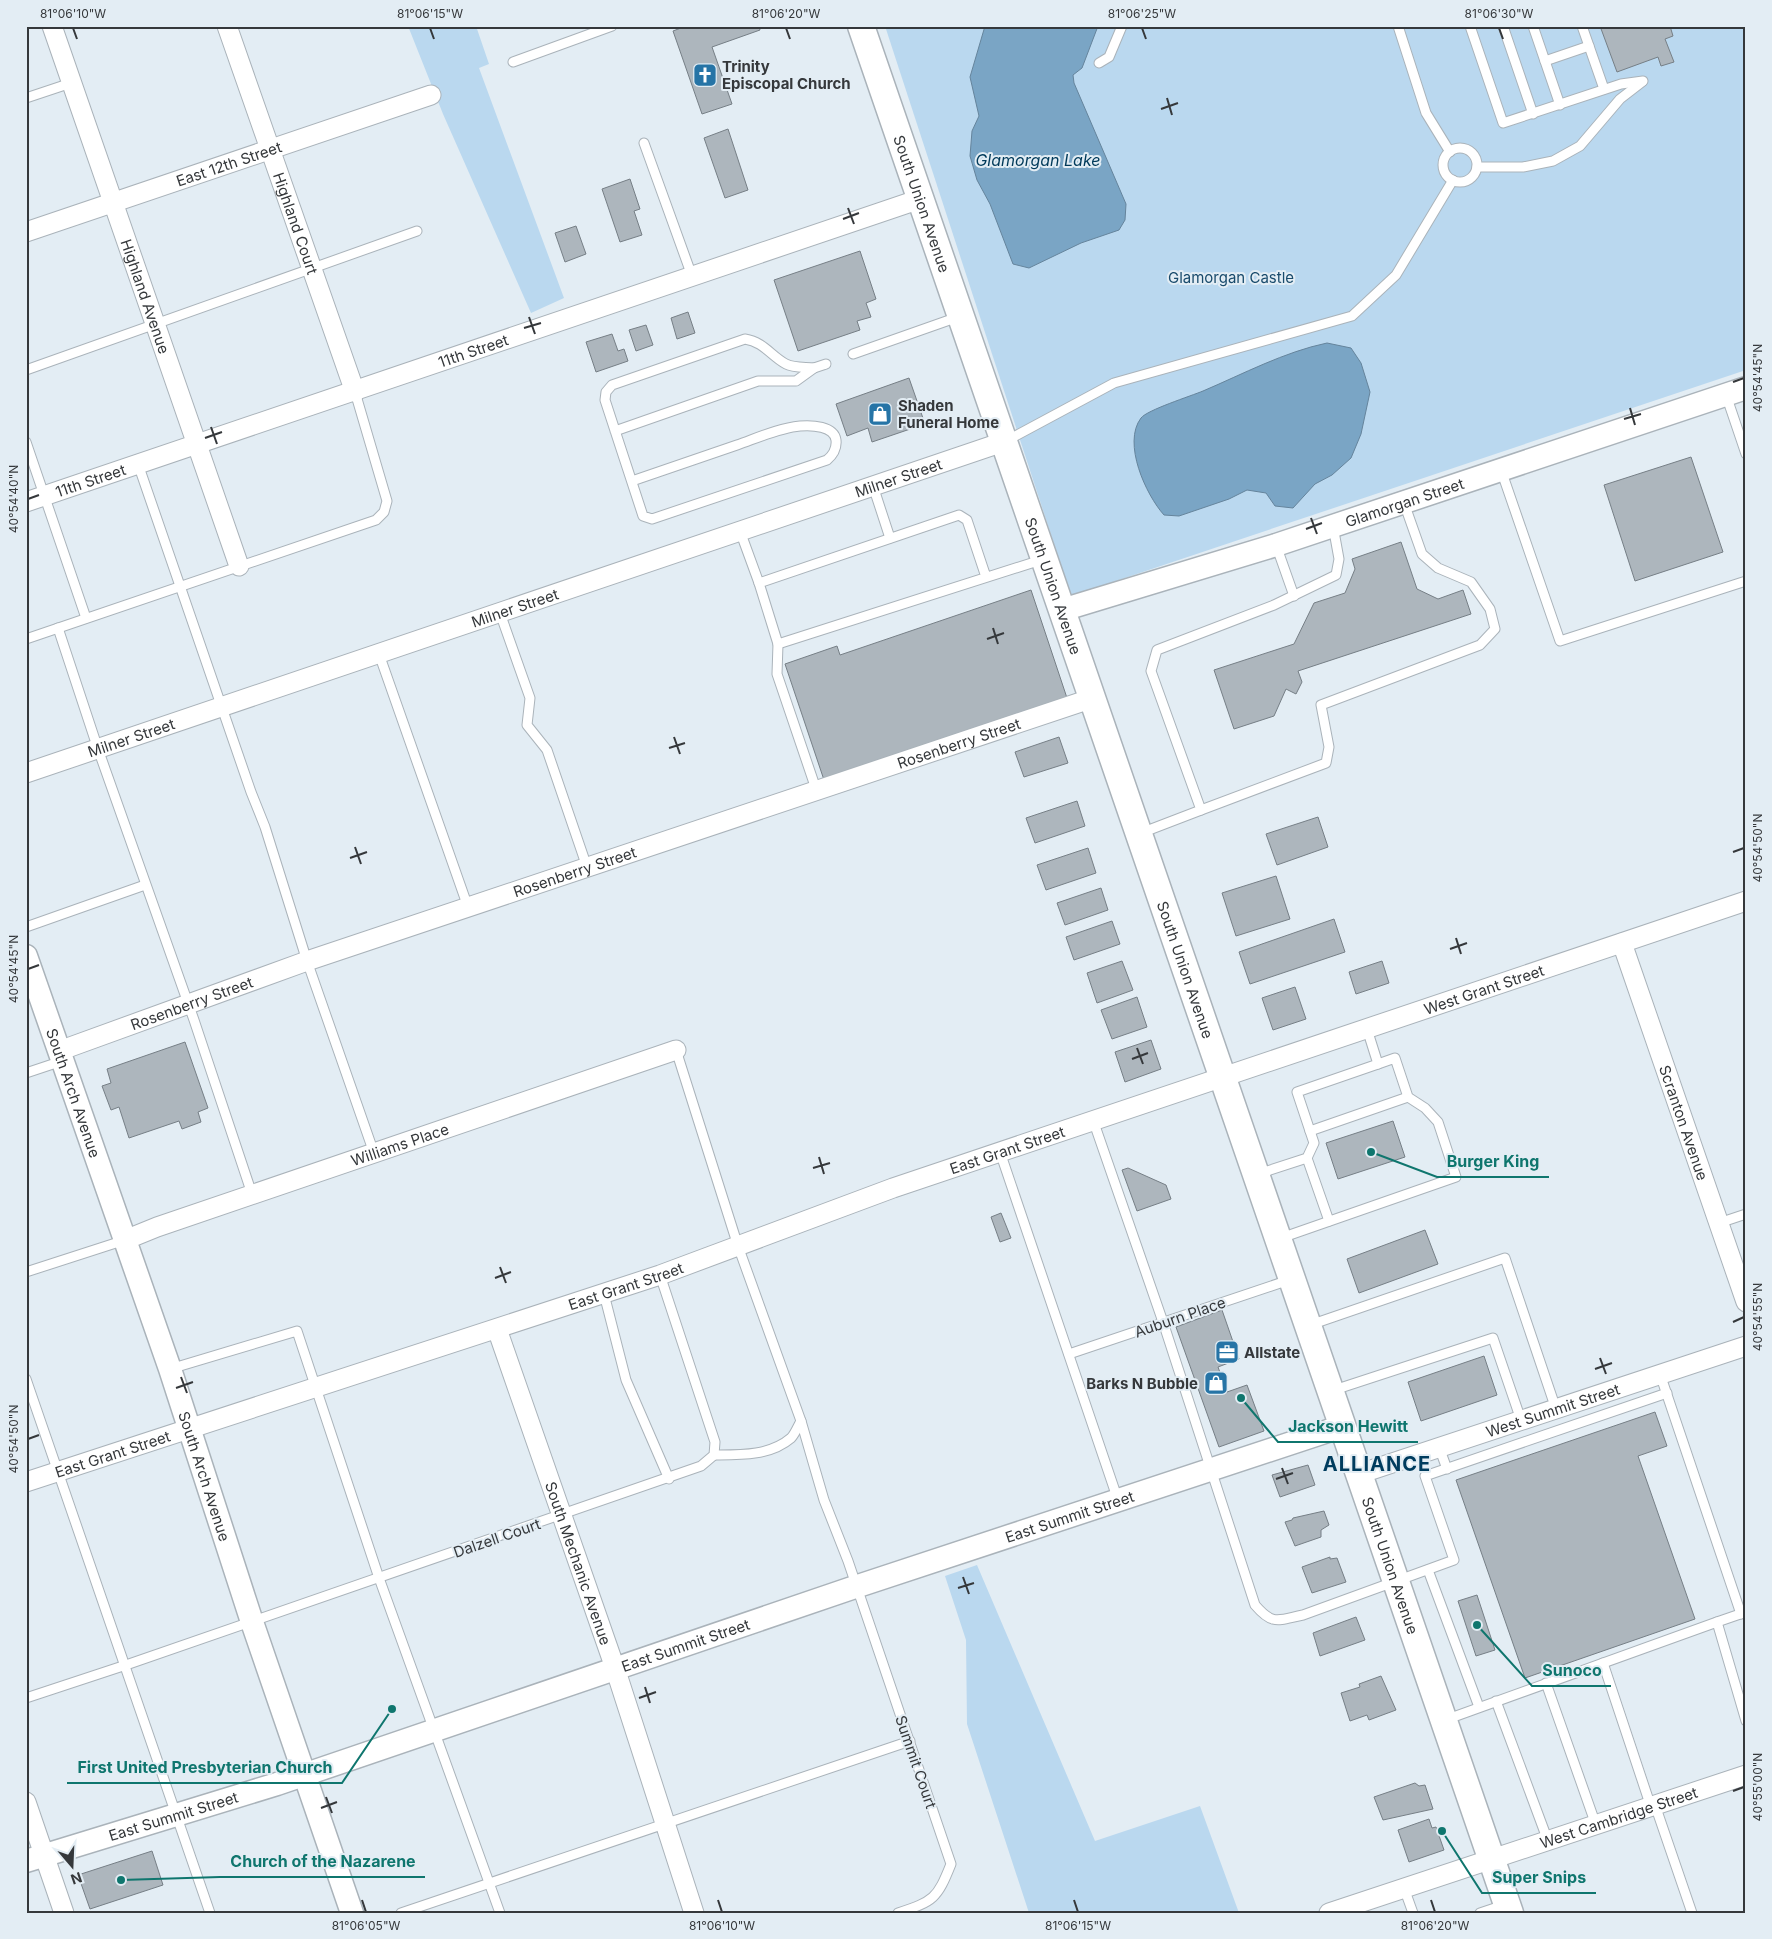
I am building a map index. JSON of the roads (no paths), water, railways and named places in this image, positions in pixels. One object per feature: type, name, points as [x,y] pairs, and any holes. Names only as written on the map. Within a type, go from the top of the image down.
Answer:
[{"type":"main road","name":"South Union Avenue","points":[[861,26],[1509,1908]]},
{"type":"street","name":"Highland Avenue","points":[[52,26],[239,566]]},
{"type":"street","name":"Highland Court","points":[[227,26],[314,269],[355,392]]},
{"type":"street","name":"East 12th Street","points":[[26,232],[431,95]]},
{"type":"street","name":"11th Street","points":[[26,502],[920,199]]},
{"type":"street","name":"Glamorgan Street","points":[[1062,610],[1276,545],[1736,391]]},
{"type":"street","name":"Milner Street","points":[[26,773],[1004,442]]},
{"type":"street","name":"Rosenberry Street","points":[[60,1056],[307,961],[816,789],[1093,698]]},
{"type":"street","name":"West Grant Street","points":[[1222,1077],[1746,901]]},
{"type":"street","name":"Scranton Avenue","points":[[1622,943],[1746,1302]]},
{"type":"street","name":"South Arch Avenue","points":[[26,956],[170,1369],[252,1622],[306,1774],[352,1913]]},
{"type":"street","name":"Williams Place","points":[[125,1240],[252,1194],[676,1050]]},
{"type":"street","name":"East Grant Street","points":[[26,1482],[660,1276],[893,1188],[1222,1077]]},
{"type":"street","name":"South Mechanic Avenue","points":[[497,1329],[615,1668],[663,1823],[694,1913]]},
{"type":"street","name":"West Summit Street","points":[[1359,1474],[1746,1346]]},
{"type":"street","name":"East Summit Street","points":[[35,1858],[306,1774],[855,1587],[1343,1426]]},
{"type":"street","name":"West Cambridge Street","points":[[1329,1913],[1746,1775]]},
{"type":"street","points":[[26,1802],[35,1858],[64,1913]]},
{"type":"lane","points":[[513,62],[612,26]]},
{"type":"lane","points":[[1099,63],[1109,57],[1122,26]]},
{"type":"lane","points":[[1398,26],[1426,113],[1450,152]]},
{"type":"lane","points":[[1470,26],[1503,123],[1621,84],[1643,82],[1620,99],[1580,146],[1553,161],[1523,167],[1477,167]]},
{"type":"lane","points":[[1502,26],[1533,114]]},
{"type":"lane","points":[[1533,26],[1560,105]]},
{"type":"lane","points":[[1582,26],[1604,89]]},
{"type":"lane","points":[[1545,61],[1589,46]]},
{"type":"lane","points":[[26,98],[71,83]]},
{"type":"lane","points":[[644,143],[692,276]]},
{"type":"lane","points":[[1466,150],[1474,156],[1477,167],[1473,177],[1459,182],[1448,177],[1444,162],[1450,152],[1466,150]]},
{"type":"lane","points":[[1004,442],[1114,383],[1352,316],[1396,275],[1453,180]]},
{"type":"lane","points":[[26,370],[418,231]]},
{"type":"lane","points":[[853,354],[960,316]]},
{"type":"lane","points":[[632,481],[770,434],[800,426],[820,427],[829,430],[835,436],[836,445],[833,456],[827,460],[652,519],[643,516],[605,400],[606,392],[612,385],[746,340],[755,340],[788,366],[814,368]]},
{"type":"lane","points":[[615,431],[758,381],[796,381],[814,368],[826,364]]},
{"type":"lane","points":[[1736,391],[1746,454]]},
{"type":"lane","points":[[26,639],[376,520],[384,512],[387,501],[383,480],[355,392]]},
{"type":"lane","points":[[26,442],[86,618]]},
{"type":"lane","points":[[138,464],[223,706],[251,792],[265,827],[307,961],[374,1153]]},
{"type":"lane","points":[[1501,470],[1560,641],[1746,580]]},
{"type":"lane","points":[[873,486],[890,538]]},
{"type":"lane","points":[[1139,834],[1326,763],[1329,747],[1321,704],[1480,645],[1495,629],[1490,609],[1471,582],[1438,568],[1422,554],[1404,503]]},
{"type":"lane","points":[[759,583],[959,515],[967,520],[986,577]]},
{"type":"lane","points":[[1200,810],[1151,671],[1157,650],[1294,596],[1336,575],[1339,559],[1333,526]]},
{"type":"lane","points":[[740,531],[778,644],[776,674],[816,789]]},
{"type":"lane","points":[[1276,545],[1294,596]]},
{"type":"lane","points":[[778,644],[1044,559]]},
{"type":"lane","points":[[500,613],[530,698],[527,725],[547,750],[587,866]]},
{"type":"lane","points":[[58,628],[252,1194]]},
{"type":"lane","points":[[379,654],[468,907]]},
{"type":"lane","points":[[26,927],[145,885]]},
{"type":"lane","points":[[1367,1029],[1378,1064]]},
{"type":"lane","name":"Summit Court","points":[[676,1050],[738,1246],[801,1421],[824,1500],[910,1741],[950,1864],[940,1892],[920,1906],[898,1913]]},
{"type":"lane","points":[[26,1073],[60,1056]]},
{"type":"lane","points":[[1278,1239],[1456,1177],[1438,1122],[1425,1108],[1408,1097],[1395,1058],[1297,1092],[1314,1143],[1307,1158],[1329,1221]]},
{"type":"lane","points":[[1310,1132],[1408,1097]]},
{"type":"lane","points":[[1093,1120],[1163,1322],[1210,1471],[1255,1604],[1266,1617],[1279,1620],[1303,1615],[1454,1560],[1424,1476],[1667,1393]]},
{"type":"lane","points":[[1000,1152],[1118,1501]]},
{"type":"lane","points":[[1256,1175],[1307,1158]]},
{"type":"lane","points":[[1719,1223],[1746,1214]]},
{"type":"lane","points":[[26,1272],[125,1240]]},
{"type":"lane","points":[[1308,1326],[1505,1258],[1556,1409]]},
{"type":"lane","points":[[660,1276],[715,1442],[714,1456],[750,1455],[774,1447],[792,1437],[801,1421]]},
{"type":"lane","name":"Auburn Place","points":[[1069,1354],[1291,1279]]},
{"type":"lane","points":[[604,1294],[626,1380],[669,1479]]},
{"type":"lane","points":[[170,1369],[297,1331],[317,1386],[379,1578],[500,1913]]},
{"type":"lane","points":[[1330,1391],[1493,1338],[1521,1420]]},
{"type":"lane","points":[[1444,1720],[1743,1613],[1660,1374]]},
{"type":"lane","points":[[26,1379],[59,1470],[210,1913]]},
{"type":"lane","points":[[1439,1447],[1447,1469]]},
{"type":"lane","name":"Dalzell Court","points":[[26,1698],[669,1479],[701,1466],[714,1456]]},
{"type":"lane","points":[[1428,1570],[1479,1707]]},
{"type":"lane","points":[[1716,1622],[1746,1721]]},
{"type":"lane","points":[[1603,1663],[1692,1913]]},
{"type":"lane","points":[[1546,1683],[1596,1825]]},
{"type":"lane","points":[[1496,1701],[1548,1841]]},
{"type":"lane","points":[[401,1913],[910,1741]]},
{"type":"lane","points":[[1404,1888],[1412,1913]]},
{"type":"lane","points":[[1480,1913],[1509,1908]]},
{"type":"water","name":"Glamorgan Lake","points":[[985,26],[1098,26],[1082,68],[1073,75],[1074,83],[1126,204],[1125,220],[1119,230],[1081,243],[1029,268],[1013,264],[990,204],[977,180],[970,156],[972,131],[979,116],[970,77]]},
{"type":"water","points":[[1327,343],[1351,348],[1361,363],[1370,392],[1361,434],[1351,458],[1332,475],[1315,484],[1293,508],[1275,506],[1266,493],[1247,490],[1229,499],[1179,516],[1164,515],[1150,495],[1135,454],[1134,441],[1136,429],[1141,418],[1160,407],[1203,391],[1279,358]]},
{"type":"place","name":"Trinity Episcopal Church","points":[[705,75]]},
{"type":"place","name":"Shaden Funeral Home","points":[[880,414]]},
{"type":"place","name":"Burger King","points":[[1371,1152]]},
{"type":"place","name":"Allstate","points":[[1227,1352]]},
{"type":"place","name":"Barks N Bubble","points":[[1216,1383]]},
{"type":"place","name":"Jackson Hewitt","points":[[1241,1398]]},
{"type":"place","name":"Sunoco","points":[[1477,1625]]},
{"type":"place","name":"First United Presbyterian Church","points":[[392,1709]]},
{"type":"place","name":"Super Snips","points":[[1442,1831]]},
{"type":"place","name":"Church of the Nazarene","points":[[121,1880]]},
{"type":"district","name":"ALLIANCE","points":[[1377,1464]]},
{"type":"park label","name":"Glamorgan Castle","points":[[1231,277]]}]
